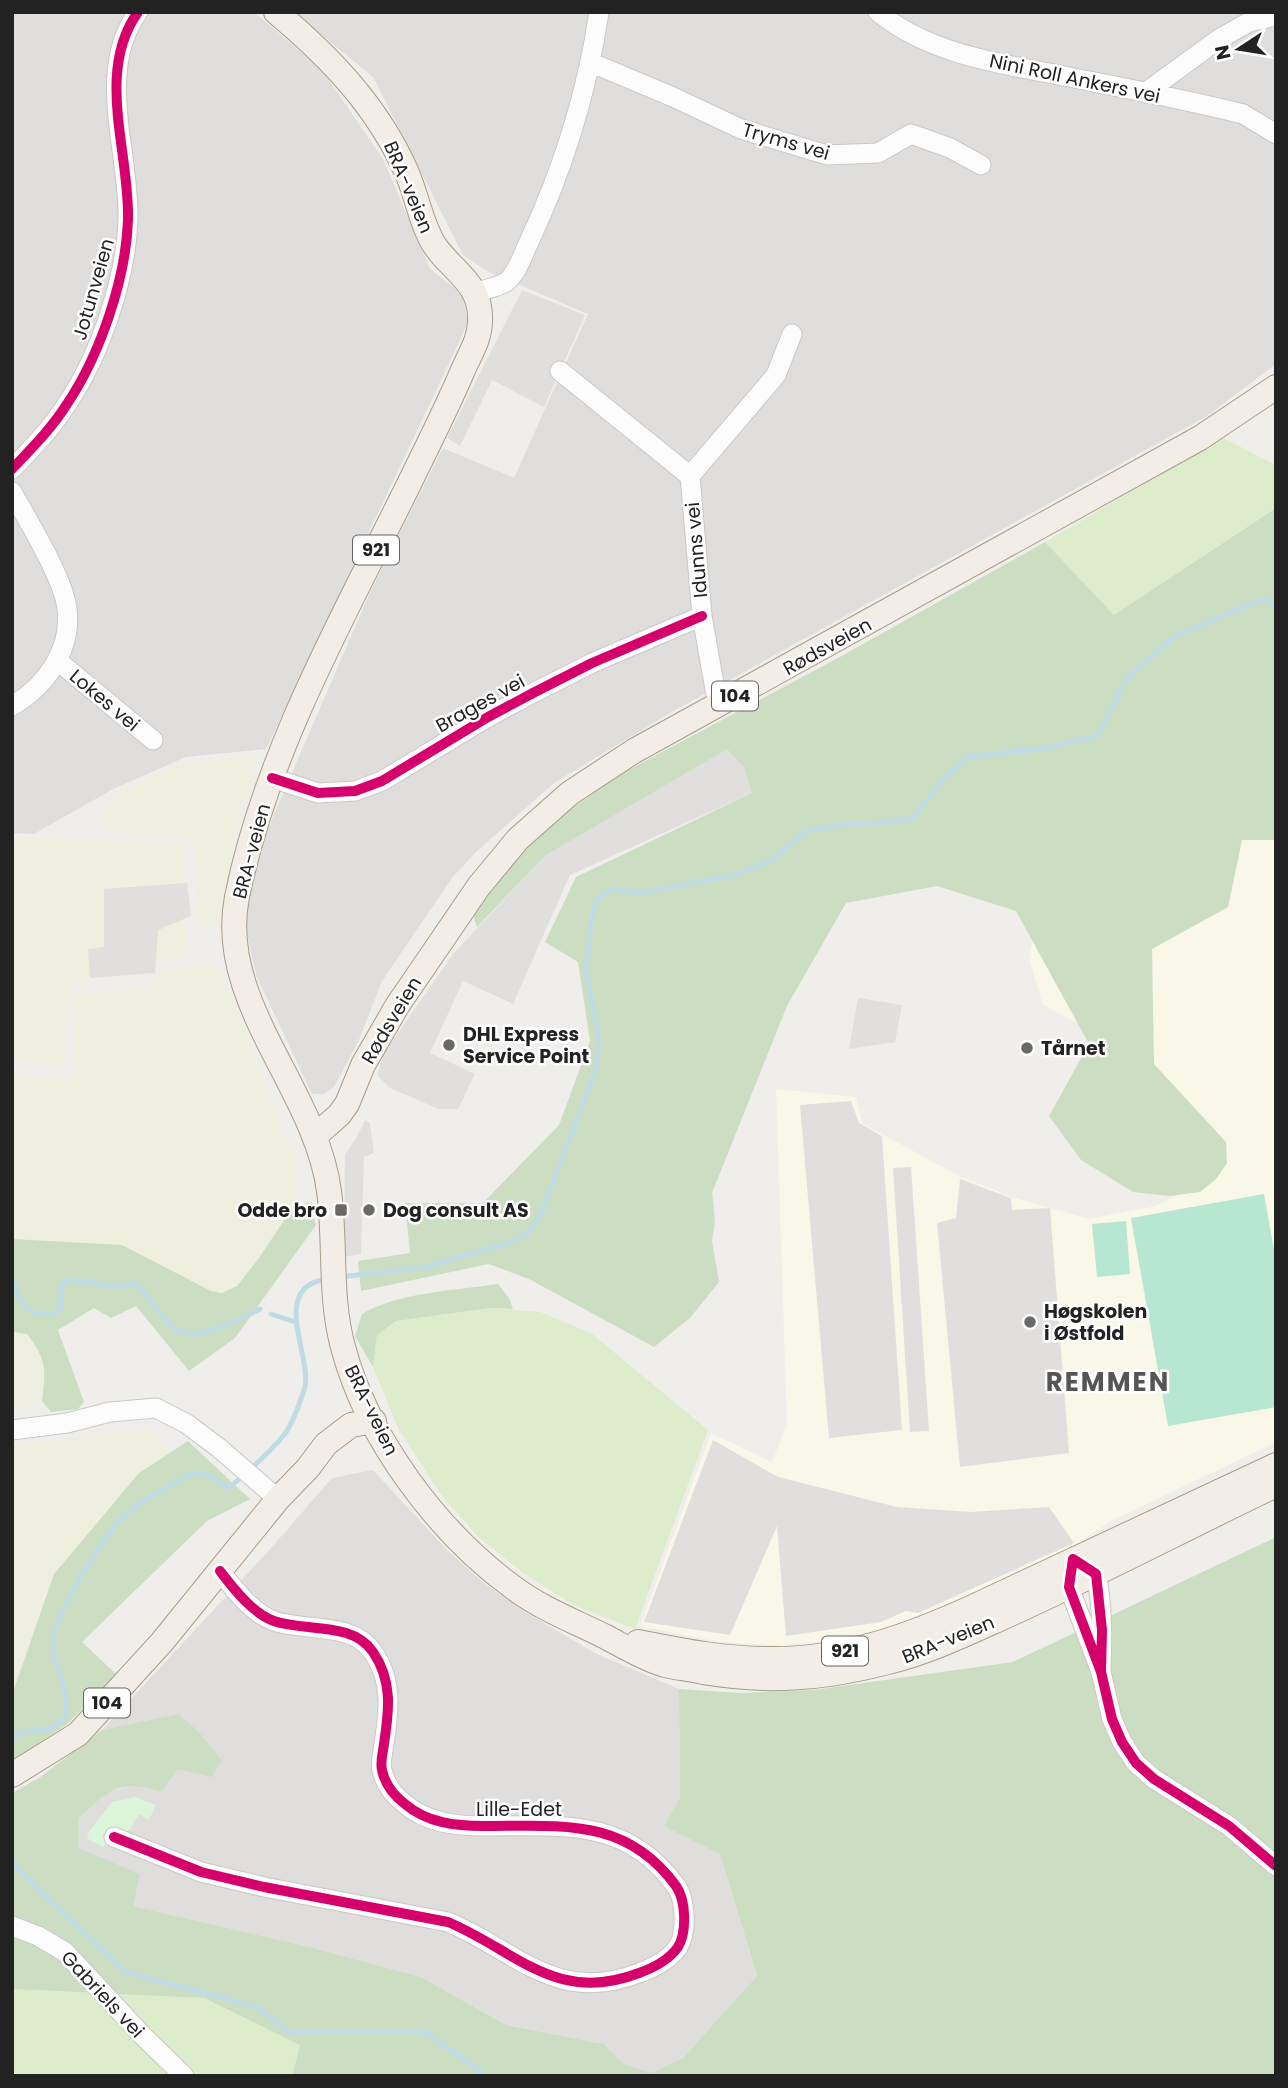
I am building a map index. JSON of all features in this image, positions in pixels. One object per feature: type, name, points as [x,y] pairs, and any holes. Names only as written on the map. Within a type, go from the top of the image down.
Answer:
[{"type":"main road","name":"BRA-veien","points":[[276,12],[317,47],[354,86],[384,128],[407,174],[432,242],[476,293],[480,323],[477,339],[446,409],[287,737],[253,835],[234,914],[234,948],[247,991],[315,1136],[329,1190],[334,1278],[343,1348],[354,1380],[374,1421],[409,1481],[437,1518],[484,1565],[531,1600],[573,1623],[665,1665],[741,1678],[791,1679],[845,1672],[909,1657],[1069,1587],[1276,1485]]},
{"type":"main road","name":"Rødsveien","points":[[315,1136],[339,1115],[347,1104],[363,1065],[397,1006],[479,886],[518,839],[570,793],[634,751],[1199,439],[1276,387]]},
{"type":"main road","name":"104","points":[[12,1775],[78,1734],[155,1651],[220,1571],[269,1492],[308,1468],[326,1444],[351,1425],[374,1421]]},
{"type":"main road","name":"BRA-veien","points":[[600,1634],[691,1652],[777,1660],[840,1653],[888,1642],[929,1627],[1276,1465]]},
{"type":"street","points":[[476,293],[507,281],[522,257],[550,198],[592,63],[599,12]]},
{"type":"street","name":"Nini Roll Ankers vei","points":[[878,12],[892,24],[937,46],[996,63],[1243,114],[1276,134]]},
{"type":"street","name":"Jotunveien","points":[[12,469],[46,434],[84,377],[108,317],[125,254],[127,195],[118,109],[117,62],[130,15]]},
{"type":"street","points":[[1145,93],[1226,35],[1249,22],[1276,16]]},
{"type":"street","name":"Tryms vei","points":[[592,63],[741,129],[827,155],[878,153],[911,134],[950,148],[981,165]]},
{"type":"street","name":"Idunns vei","points":[[720,705],[702,616],[690,476],[776,375],[792,334]]},
{"type":"street","name":"Idunns vei","points":[[560,371],[690,476]]},
{"type":"street","name":"Lokes vei","points":[[12,492],[57,579],[68,608],[66,635],[58,661],[44,681],[25,699],[12,706]]},
{"type":"street","name":"Brages vei","points":[[272,778],[318,793],[355,791],[382,781],[533,693],[592,663],[702,616]]},
{"type":"street","name":"Lokes vei","points":[[58,661],[153,740]]},
{"type":"street","points":[[12,1430],[67,1423],[110,1412],[156,1408],[187,1424],[269,1492]]},
{"type":"street","points":[[1101,1672],[1102,1630],[1096,1574],[1073,1559],[1069,1587],[1101,1672],[1112,1719],[1122,1742],[1136,1763],[1154,1779],[1229,1826],[1276,1866]]},
{"type":"street","name":"Lille-Edet","points":[[114,1838],[201,1872],[264,1887],[448,1922],[471,1932],[536,1971],[571,1981],[621,1980],[651,1969],[668,1958],[679,1946],[684,1926],[681,1893],[663,1868],[637,1847],[604,1833],[563,1825],[462,1826],[430,1820],[406,1806],[389,1789],[381,1767],[389,1694],[386,1679],[371,1649],[352,1636],[336,1631],[272,1620],[260,1613],[233,1588],[220,1571]]},
{"type":"street","name":"Gabriels vei","points":[[12,1926],[38,1936],[65,1952],[184,2076]]},
{"type":"shaded area","points":[[12,12],[254,12],[322,70],[383,159],[430,269],[462,294],[468,323],[266,749],[186,757],[115,788],[34,834],[12,833]]},
{"type":"shaded area","points":[[294,12],[1276,12],[1276,364],[1207,416],[670,713],[554,783],[475,853],[452,878],[382,981],[359,1040],[334,1087],[324,1094],[312,1094],[257,977],[249,944],[244,912],[266,833],[372,588],[443,448],[514,478],[588,314],[487,271],[463,255],[373,77]]},
{"type":"shaded area","points":[[522,290],[585,315],[544,407],[492,380],[460,446],[447,438]]},
{"type":"shaded area","points":[[727,749],[744,767],[752,793],[570,875],[513,1004],[463,981],[430,1053],[475,1074],[458,1109],[439,1109],[390,1088],[377,1075],[384,1053],[453,954],[546,855]]},
{"type":"shaded area","name":"Høgskolen i Østfold","points":[[1276,824],[1276,1442],[1107,1523],[1076,1546],[881,1634],[781,1646],[721,1642],[640,1626],[711,1433],[772,1462],[787,1424],[776,1089],[856,1097],[862,1123],[959,1176],[1012,1197],[1089,1219],[1156,1206],[1198,1184],[1107,1039],[1043,1005],[1029,958],[1047,876]]},
{"type":"shaded area","points":[[187,883],[191,916],[158,930],[155,973],[90,978],[88,949],[104,947],[104,889]]},
{"type":"shaded area","points":[[858,998],[902,1005],[895,1042],[849,1049]]},
{"type":"shaded area","points":[[851,1101],[859,1123],[882,1136],[902,1430],[829,1438],[800,1105]]},
{"type":"shaded area","points":[[365,1120],[370,1123],[374,1153],[364,1157],[361,1254],[344,1257],[345,1155]]},
{"type":"shaded area","points":[[911,1167],[929,1431],[910,1432],[893,1168]]},
{"type":"shaded area","points":[[960,1179],[1011,1198],[1012,1210],[1050,1208],[1069,1453],[960,1467],[937,1223],[956,1218]]},
{"type":"shaded area","points":[[713,1440],[778,1477],[897,1507],[971,1512],[1049,1507],[1074,1543],[918,1613],[906,1611],[881,1622],[786,1636],[777,1526],[730,1635],[644,1622]]},
{"type":"shaded area","points":[[373,1470],[449,1552],[485,1584],[525,1612],[595,1653],[679,1689],[680,1798],[720,1854],[757,1977],[683,2058],[651,2073],[624,2064],[604,2044],[508,2025],[421,1977],[314,1948],[133,1906],[78,1848],[79,1818],[107,1792],[138,1784],[162,1792],[178,1769],[222,1760],[200,1733],[135,1724],[102,1730],[272,1547],[332,1478]]},
{"type":"shaded area","points":[[385,1603],[483,1673],[452,1719],[433,1758],[497,1799],[455,1797],[448,1795],[451,1784],[427,1773],[422,1785],[406,1775],[423,1744],[402,1732],[411,1715],[431,1718],[434,1682],[426,1646],[408,1650],[383,1619]]},
{"type":"green space","points":[[1223,438],[1276,465],[1276,508],[1114,615],[1045,542]]},
{"type":"green space","points":[[1276,508],[1276,840],[1242,840],[1228,907],[1152,949],[1154,1064],[1226,1142],[1227,1163],[1216,1179],[1200,1192],[1169,1196],[1133,1192],[1081,1160],[1049,1116],[1089,1044],[1016,911],[937,886],[846,903],[787,1006],[712,1193],[715,1222],[712,1241],[719,1282],[690,1318],[654,1347],[529,1279],[489,1264],[361,1291],[358,1261],[410,1253],[405,1203],[483,1203],[559,1125],[590,1041],[578,962],[545,942],[576,877],[752,793],[546,855],[477,927],[473,915],[515,856],[559,817],[619,775],[838,658],[1045,542],[1114,615]]},
{"type":"green space","points":[[260,754],[235,833],[219,927],[197,925],[194,839],[126,834],[102,825],[99,819],[117,795],[176,766]]},
{"type":"green space","points":[[12,837],[182,842],[187,951],[70,986],[63,1066],[12,1060]]},
{"type":"green space","points":[[219,965],[296,1164],[297,1186],[293,1207],[259,1258],[237,1286],[222,1293],[211,1291],[122,1245],[12,1239],[12,1075],[75,1079],[73,996],[154,986],[161,970]]},
{"type":"green space","points":[[1264,1194],[1276,1261],[1276,1407],[1168,1426],[1131,1218]]},
{"type":"green space","points":[[309,1202],[316,1225],[235,1338],[189,1371],[136,1306],[111,1318],[94,1308],[58,1330],[84,1402],[78,1409],[51,1412],[42,1401],[42,1358],[27,1334],[12,1332],[12,1239],[122,1245],[211,1291],[222,1293],[237,1286],[293,1207]]},
{"type":"green space","points":[[1126,1221],[1130,1274],[1097,1277],[1092,1224]]},
{"type":"green space","points":[[498,1284],[509,1298],[513,1309],[490,1308],[396,1321],[377,1335],[373,1367],[355,1336],[362,1314],[392,1301],[427,1293]]},
{"type":"green space","points":[[490,1308],[540,1312],[591,1333],[708,1430],[635,1629],[575,1606],[523,1573],[477,1536],[439,1492],[398,1428],[373,1367],[377,1335],[396,1321]]},
{"type":"green space","points":[[12,1332],[27,1334],[41,1352],[45,1375],[42,1401],[29,1408],[12,1411]]},
{"type":"green space","points":[[153,1431],[170,1454],[139,1473],[54,1574],[12,1695],[12,1445]]},
{"type":"green space","points":[[188,1441],[250,1499],[207,1521],[82,1642],[117,1675],[66,1725],[12,1761],[12,1695],[54,1574],[139,1473]]},
{"type":"green space","points":[[1276,1537],[1276,2076],[292,2076],[300,2045],[204,1998],[12,1989],[12,1793],[39,1778],[102,1730],[179,1714],[200,1733],[222,1760],[212,1777],[178,1769],[162,1792],[135,1786],[116,1789],[79,1818],[78,1848],[140,1874],[133,1906],[314,1948],[421,1977],[507,2025],[604,2044],[624,2064],[651,2073],[683,2058],[757,1976],[720,1854],[664,1826],[680,1798],[679,1689],[740,1693],[814,1690],[1013,1662]]},
{"type":"green space","points":[[135,1797],[156,1805],[149,1820],[139,1814],[130,1830],[121,1833],[112,1830],[104,1847],[89,1840],[87,1834],[112,1802]]},
{"type":"green space","points":[[12,1989],[204,1998],[300,2045],[292,2076],[12,2076]]},
{"type":"waterway","points":[[340,1277],[425,1267],[509,1243],[527,1234],[541,1214],[595,1072],[600,1041],[586,973],[596,900],[613,889],[640,893],[735,875],[771,861],[806,831],[846,824],[912,819],[942,781],[968,757],[1045,748],[1098,736],[1126,679],[1175,636],[1266,598],[1276,609]]},
{"type":"waterway","points":[[12,1277],[20,1302],[35,1314],[55,1313],[61,1307],[61,1287],[68,1280],[109,1286],[134,1283],[169,1324],[178,1331],[189,1333],[214,1330],[260,1309]]},
{"type":"waterway","points":[[12,1741],[20,1732],[47,1730],[65,1719],[66,1697],[53,1649],[56,1628],[81,1577],[121,1519],[146,1500],[193,1473],[209,1476],[229,1488],[265,1456],[287,1430],[304,1391],[306,1378],[296,1310],[300,1296],[309,1285],[327,1279]]},
{"type":"waterway","points":[[271,1314],[295,1322]]},
{"type":"waterway","points":[[12,1862],[126,1972],[257,2007],[289,2032],[426,2032],[486,2076]]},
{"type":"cycle path","points":[[12,469],[55,421],[79,384],[100,340],[117,291],[128,220],[116,87],[125,35],[138,12]]},
{"type":"cycle path","points":[[272,778],[318,793],[355,791],[382,781],[533,693],[592,663],[702,616]]},
{"type":"cycle path","points":[[1101,1672],[1102,1630],[1096,1574],[1073,1559],[1069,1587],[1101,1672],[1112,1719],[1122,1742],[1136,1763],[1154,1779],[1229,1826],[1276,1866]]},
{"type":"cycle path","points":[[114,1837],[201,1872],[264,1887],[448,1922],[560,1979],[584,1983],[610,1981],[639,1973],[665,1960],[681,1941],[684,1916],[679,1892],[657,1864],[636,1848],[590,1830],[452,1824],[432,1819],[405,1804],[390,1789],[382,1770],[388,1696],[384,1674],[373,1652],[364,1642],[341,1631],[286,1624],[266,1617],[244,1600],[220,1571]]},
{"type":"place","name":"DHL Express Service Point","points":[[449,1045]]},
{"type":"place","name":"Tårnet","points":[[1027,1048]]},
{"type":"place","name":"Odde bro","points":[[341,1210]]},
{"type":"place","name":"Dog consult AS","points":[[369,1210]]},
{"type":"place","name":"Høgskolen i Østfold","points":[[1030,1322]]},
{"type":"district","name":"REMMEN","points":[[1108,1382]]}]
